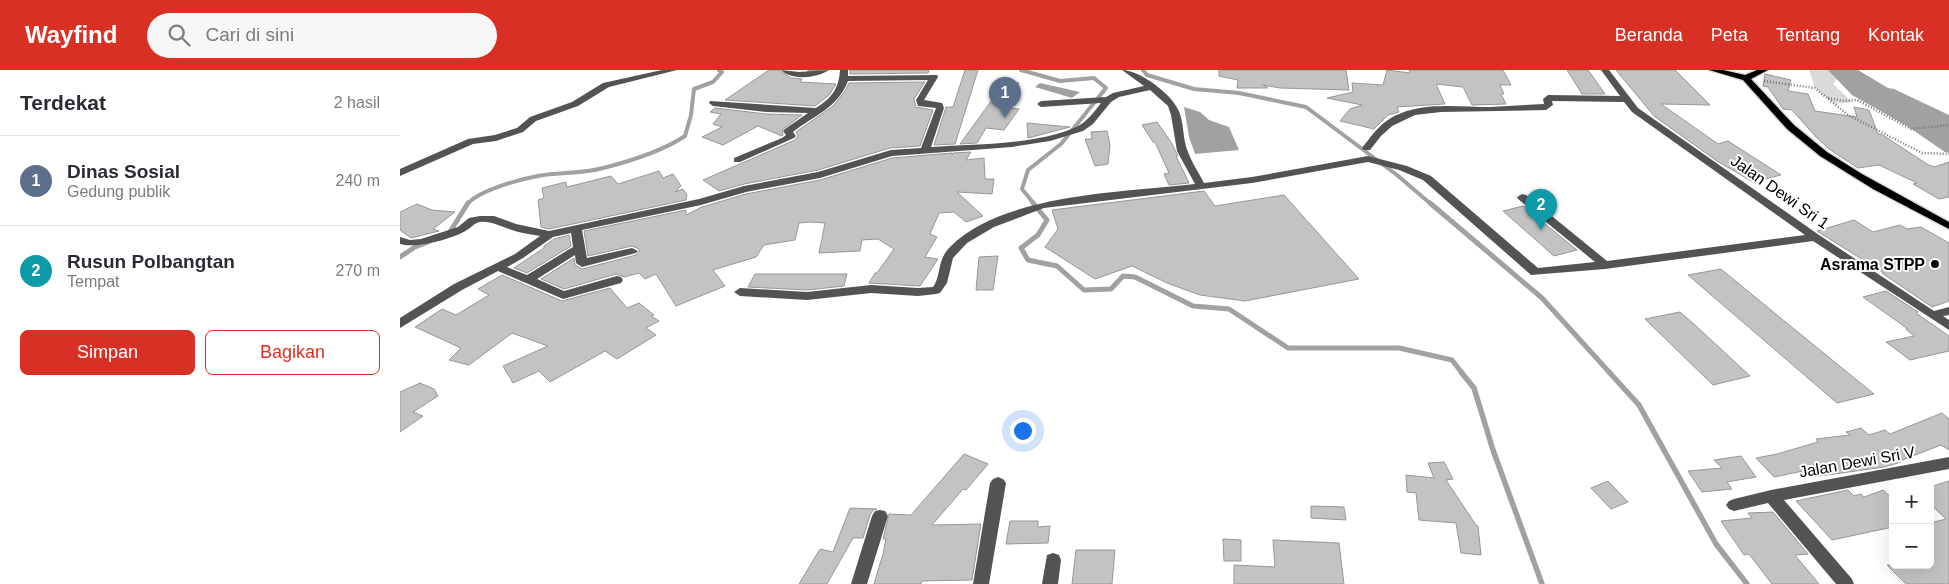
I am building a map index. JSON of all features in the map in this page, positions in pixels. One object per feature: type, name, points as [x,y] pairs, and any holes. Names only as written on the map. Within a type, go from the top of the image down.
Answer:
[{"type":"main road","points":[[1713,70],[1746,78],[1791,127],[1824,154],[1849,170],[1947,223]]},
{"type":"main road","points":[[1746,78],[1764,70]]},
{"type":"street","points":[[400,173],[471,141],[496,138],[520,130],[533,119],[575,104],[606,85],[673,70]]},
{"type":"street","points":[[785,70],[791,74],[825,70]]},
{"type":"street","points":[[1126,70],[1164,96],[1174,109],[1182,151],[1201,186]]},
{"type":"street","name":"Jalan Dewi Sri 1","points":[[1606,70],[1635,110],[1815,237],[1949,326]]},
{"type":"street","points":[[737,160],[791,136],[788,131],[799,121],[819,112],[833,101],[839,93],[844,74],[936,73]]},
{"type":"street","points":[[925,150],[940,108],[939,105],[921,104],[920,100],[936,73]]},
{"type":"street","points":[[400,240],[409,243],[422,242],[462,229],[473,220],[488,218],[513,227],[549,234],[700,202],[744,189],[820,175],[891,153],[1012,144],[1050,138],[1080,129],[1090,122],[1108,100],[1122,93],[1151,87]]},
{"type":"street","points":[[1367,148],[1389,122],[1408,113],[1442,108],[1546,107],[1549,105],[1548,98],[1628,99]]},
{"type":"street","points":[[1041,104],[1108,100]]},
{"type":"street","points":[[714,103],[766,109],[819,112]]},
{"type":"street","points":[[740,292],[807,296],[871,289],[918,292],[936,290],[942,282],[947,258],[951,252],[974,234],[1019,212],[1043,205],[1252,180],[1368,159],[1427,178],[1535,272],[1605,265],[1815,237]]},
{"type":"street","points":[[1522,197],[1605,265]]},
{"type":"street","points":[[576,229],[582,263],[632,251]]},
{"type":"street","points":[[400,324],[458,287],[519,256],[549,234]]},
{"type":"street","points":[[528,280],[579,248]]},
{"type":"street","points":[[498,268],[563,295],[617,280]]},
{"type":"street","points":[[1933,315],[1949,310]]},
{"type":"street","name":"Jalan Dewi Sri V","points":[[1734,505],[1771,496],[1902,473],[1949,462]]},
{"type":"street","points":[[981,584],[998,483]]},
{"type":"street","points":[[1771,496],[1846,584]]},
{"type":"street","points":[[859,584],[880,516]]},
{"type":"street","points":[[1050,584],[1053,560]]},
{"type":"path","points":[[1746,78],[1815,88],[1848,115],[1922,153],[1949,154]]},
{"type":"path","points":[[1827,98],[1844,101],[1857,100],[1911,129],[1949,125]]},
{"type":"shaded area","points":[[1809,70],[1840,70],[1842,72],[1833,84],[1852,102],[1835,104],[1815,88]]},
{"type":"shaded area","points":[[1828,70],[1858,70],[1888,88],[1894,89],[1949,115],[1949,153],[1907,126],[1852,95]]},
{"type":"shaded area","points":[[1040,83],[1080,92],[1072,98],[1035,87]]},
{"type":"shaded area","points":[[1184,107],[1200,112],[1209,120],[1229,127],[1239,150],[1195,154],[1189,137]]},
{"type":"building","points":[[769,70],[779,70],[791,78],[802,79],[800,82],[836,84],[829,95],[815,106],[725,100]]},
{"type":"building","points":[[850,70],[929,70],[928,73],[850,74]]},
{"type":"building","points":[[965,70],[978,70],[955,144],[934,145],[946,107],[953,107]]},
{"type":"building","points":[[1219,70],[1346,70],[1349,90],[1280,88],[1263,85],[1268,88],[1237,88],[1238,80],[1219,76]]},
{"type":"building","points":[[1387,70],[1410,73],[1409,70],[1503,70],[1511,85],[1500,85],[1504,94],[1501,94],[1506,104],[1472,105],[1463,87],[1436,84],[1445,104],[1397,107],[1399,112],[1388,115],[1374,129],[1340,121],[1350,109],[1362,105],[1327,98],[1353,92],[1352,83],[1383,85]]},
{"type":"building","points":[[1567,70],[1588,70],[1605,94],[1582,94]]},
{"type":"building","points":[[1616,70],[1675,70],[1710,105],[1661,104],[1718,144],[1728,141],[1781,175],[1753,182],[1717,161],[1654,116]]},
{"type":"building","points":[[1765,74],[1791,80],[1788,91],[1808,94],[1815,111],[1857,117],[1854,107],[1869,110],[1878,134],[1881,134],[1934,167],[1949,162],[1949,197],[1939,199],[1913,184],[1917,183],[1879,165],[1858,168],[1829,149],[1792,110],[1783,109],[1768,87],[1763,86]]},
{"type":"building","points":[[925,82],[914,99],[916,107],[933,110],[920,146],[890,148],[818,170],[744,184],[719,191],[703,180],[795,140],[798,136],[796,132],[833,106],[849,83]]},
{"type":"building","points":[[1005,82],[1019,83],[1002,107],[1019,109],[1004,130],[986,128],[977,143],[960,144]]},
{"type":"building","points":[[715,108],[766,114],[802,115],[782,130],[782,136],[758,126],[723,145],[702,137],[722,127],[713,124],[721,114],[710,112]]},
{"type":"building","points":[[1157,122],[1171,142],[1189,183],[1169,185],[1164,174],[1169,173],[1155,142],[1153,142],[1142,125]]},
{"type":"building","points":[[1027,123],[1070,127],[1028,138]]},
{"type":"building","points":[[1107,131],[1110,145],[1108,164],[1095,166],[1085,139],[1092,139],[1091,132]]},
{"type":"building","points":[[971,152],[966,160],[984,158],[985,179],[994,179],[992,194],[957,192],[983,216],[966,222],[954,212],[939,213],[930,234],[937,237],[925,257],[938,259],[920,286],[869,283],[894,249],[878,239],[862,240],[860,251],[819,253],[825,223],[810,222],[799,223],[795,240],[764,245],[756,257],[713,270],[725,286],[676,306],[656,274],[645,279],[639,273],[624,277],[616,274],[564,289],[541,279],[574,258],[575,265],[582,269],[636,255],[639,252],[639,249],[632,246],[588,256],[584,231],[686,210],[686,215],[702,207],[746,194],[820,180],[892,158],[952,153],[952,155],[953,153]]},
{"type":"building","points":[[659,171],[663,178],[673,174],[681,186],[675,192],[683,189],[687,195],[686,200],[549,229],[541,227],[538,200],[544,198],[542,188],[566,182],[567,187],[611,176],[618,184]]},
{"type":"building","points":[[1204,191],[1215,206],[1284,195],[1359,279],[1245,301],[1200,295],[1167,283],[1132,266],[1095,279],[1045,247],[1058,229],[1052,210]]},
{"type":"building","points":[[417,204],[432,210],[455,212],[433,229],[439,231],[411,238],[400,230],[400,212]]},
{"type":"building","points":[[1523,206],[1577,250],[1554,256],[1503,211]]},
{"type":"building","name":"Asrama STPP","points":[[1854,220],[1873,232],[1900,225],[1907,229],[1921,227],[1949,243],[1949,301],[1932,307],[1882,273],[1884,273],[1817,231]]},
{"type":"building","points":[[569,235],[571,246],[527,273],[514,268],[554,239]]},
{"type":"building","points":[[998,256],[993,290],[976,290],[979,257]]},
{"type":"building","points":[[1721,269],[1874,394],[1837,403],[1688,275]]},
{"type":"building","points":[[755,274],[847,274],[844,286],[807,290],[748,287]]},
{"type":"building","points":[[502,275],[562,301],[610,288],[627,308],[639,303],[654,315],[651,316],[659,321],[646,328],[656,335],[617,359],[605,351],[550,382],[539,371],[513,383],[503,366],[548,346],[512,333],[469,365],[449,360],[461,348],[415,327],[442,309],[456,315],[489,295],[478,289]]},
{"type":"building","points":[[1886,291],[1918,312],[1916,313],[1949,336],[1949,351],[1910,360],[1886,342],[1914,336],[1906,329],[1908,329],[1863,297]]},
{"type":"building","points":[[1680,312],[1750,376],[1713,385],[1645,319]]},
{"type":"building","points":[[420,383],[434,389],[438,396],[413,412],[423,416],[400,432],[400,392]]},
{"type":"building","points":[[1942,413],[1949,419],[1949,450],[1941,445],[1884,467],[1820,476],[1813,469],[1774,477],[1756,458],[1818,442],[1816,439],[1850,435],[1846,432],[1861,428],[1869,435],[1885,430],[1890,434]]},
{"type":"building","points":[[964,454],[988,464],[966,490],[963,489],[932,525],[981,524],[972,580],[922,581],[921,584],[874,584],[883,554],[886,539],[883,539],[889,514],[911,515]]},
{"type":"building","points":[[1741,456],[1756,477],[1727,482],[1732,489],[1702,492],[1688,471],[1722,468],[1714,460]]},
{"type":"building","points":[[1444,462],[1453,479],[1446,480],[1478,526],[1481,555],[1461,553],[1456,523],[1419,520],[1416,493],[1407,492],[1406,475],[1434,478],[1428,463]]},
{"type":"building","points":[[1608,481],[1628,502],[1611,509],[1591,488]]},
{"type":"building","points":[[1949,481],[1949,584],[1906,584],[1891,569],[1934,569],[1934,522],[1946,519],[1934,508],[1934,486]]},
{"type":"building","points":[[1848,490],[1854,496],[1861,494],[1864,497],[1883,490],[1889,495],[1889,528],[1832,540],[1796,501]]},
{"type":"building","points":[[1311,506],[1344,507],[1346,520],[1311,518]]},
{"type":"building","points":[[850,508],[877,509],[873,510],[870,515],[863,538],[853,538],[827,584],[799,584],[820,549],[833,552]]},
{"type":"building","points":[[1773,512],[1808,554],[1795,555],[1819,584],[1772,584],[1749,554],[1744,555],[1721,521],[1752,518],[1748,513]]},
{"type":"building","points":[[1010,521],[1038,521],[1038,527],[1050,526],[1048,543],[1006,544]]},
{"type":"building","points":[[1223,539],[1241,540],[1241,561],[1224,561]]},
{"type":"building","points":[[1273,540],[1339,543],[1344,584],[1234,584],[1234,565],[1275,567]]},
{"type":"building","points":[[1076,550],[1115,550],[1112,584],[1072,584]]},
{"type":"waterway","points":[[467,205],[489,190],[510,183],[538,176],[603,168],[646,155],[676,142],[685,136],[691,115],[694,89],[713,82],[722,72],[719,70]]},
{"type":"waterway","points":[[809,72],[821,70]]},
{"type":"waterway","points":[[1021,70],[1060,81],[1094,78],[1106,88],[1061,144],[1028,170],[1022,189],[1035,205]]},
{"type":"waterway","points":[[1143,70],[1147,75],[1194,89],[1239,93],[1306,107],[1397,175],[1432,205]]},
{"type":"waterway","points":[[448,235],[468,203]]},
{"type":"waterway","points":[[1033,203],[1047,220],[1038,235],[1021,248],[1028,260],[1057,266],[1084,290],[1111,289],[1123,276],[1135,277],[1193,306],[1229,309],[1288,348],[1399,348],[1452,360],[1462,373]]},
{"type":"waterway","points":[[1430,203],[1542,298],[1610,373]]},
{"type":"waterway","points":[[400,257],[415,247],[428,242]]},
{"type":"waterway","points":[[1461,372],[1474,388],[1493,450],[1542,584]]},
{"type":"waterway","points":[[1609,372],[1639,405],[1716,544],[1747,584]]},
{"type":"place","name":"Dinas Sosial","points":[[1005,118]]},
{"type":"place","name":"Rusun Polbangtan","points":[[1541,230]]},
{"type":"place","name":"Asrama STPP","points":[[1935,264]]}]
